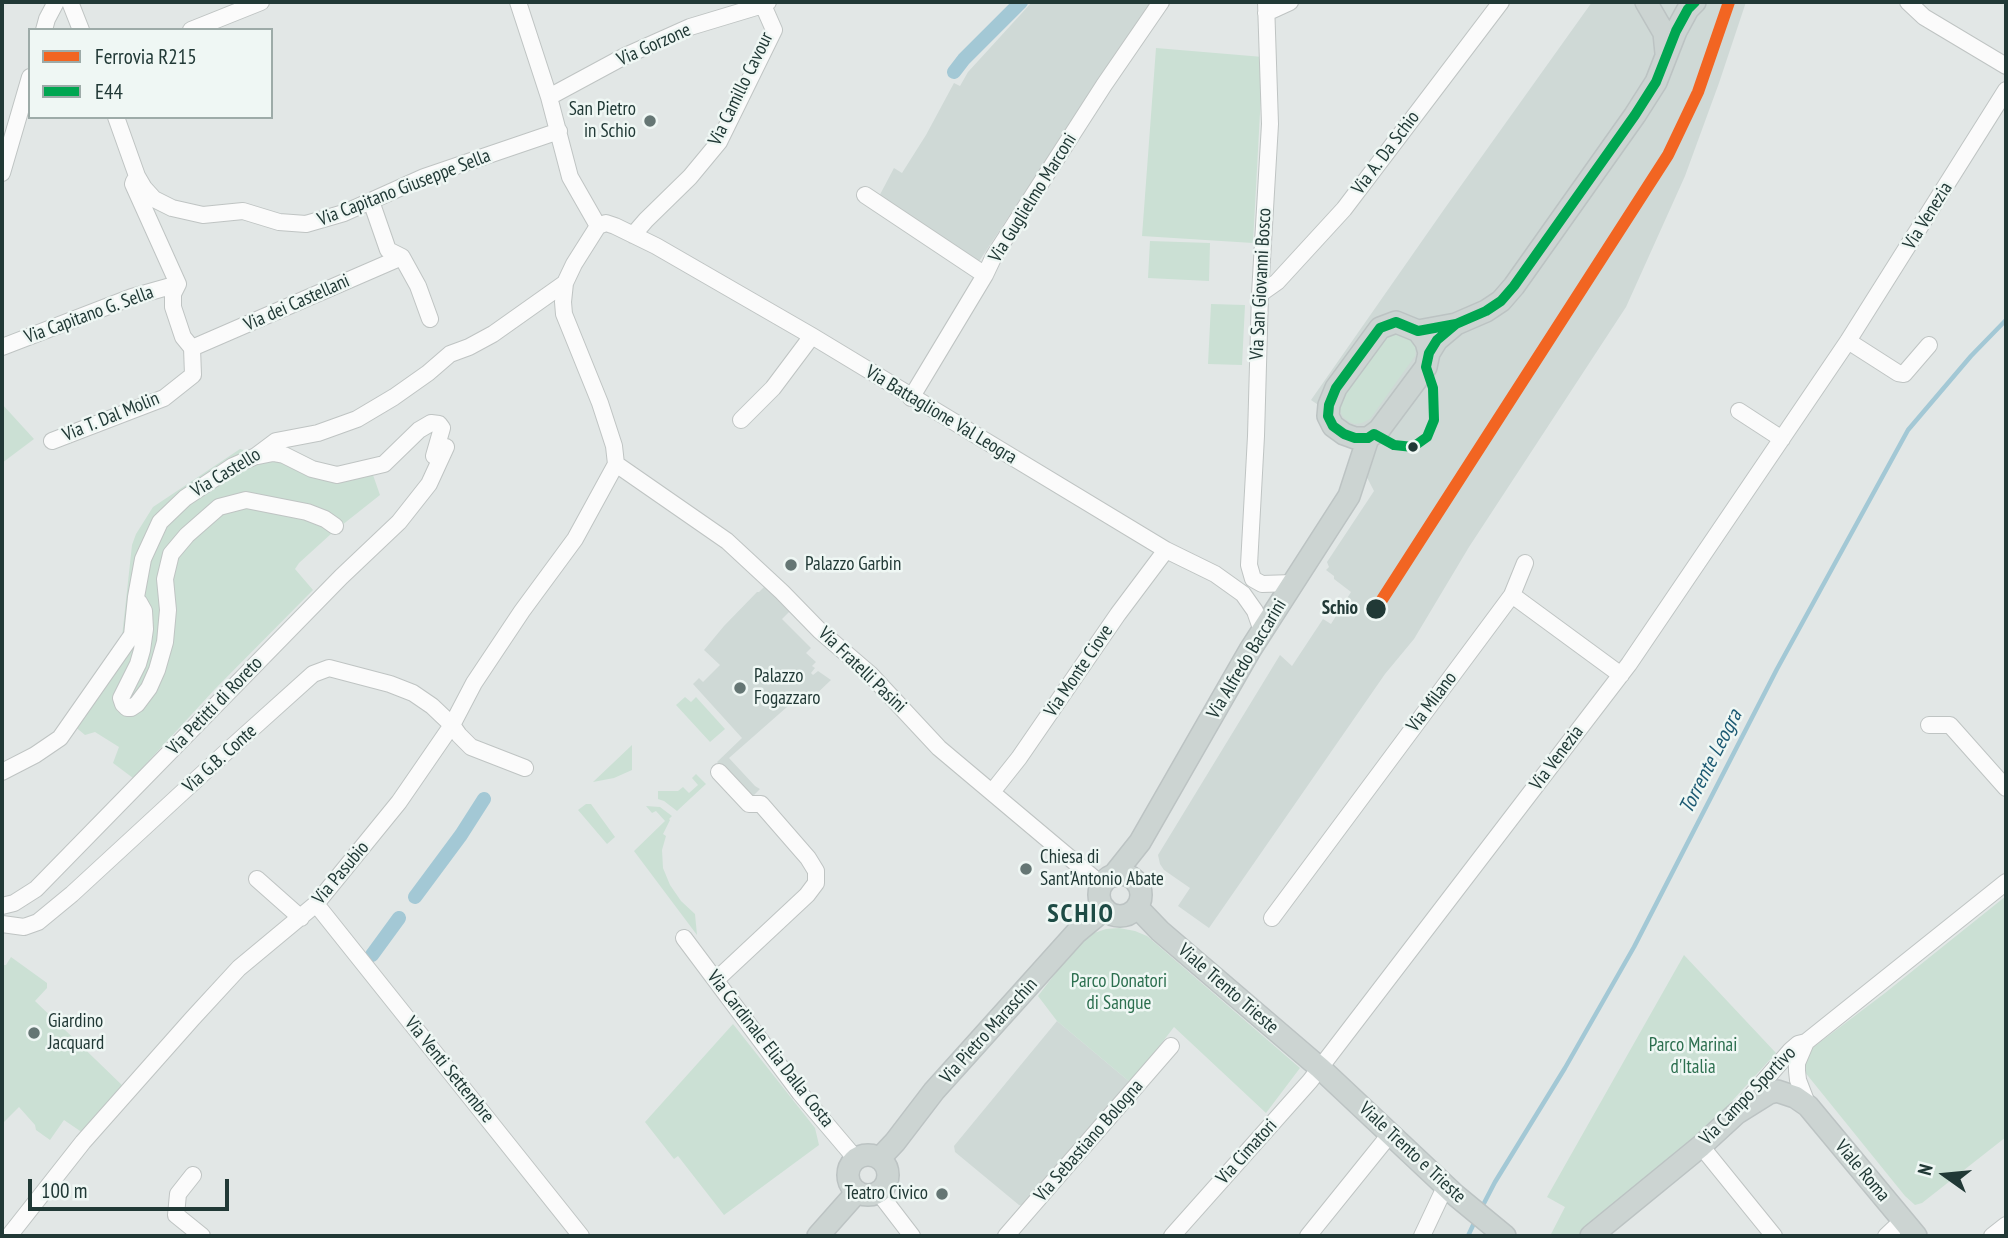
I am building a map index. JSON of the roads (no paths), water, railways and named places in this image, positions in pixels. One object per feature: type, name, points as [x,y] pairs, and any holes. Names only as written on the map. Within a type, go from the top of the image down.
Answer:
[{"type":"main road","name":"Via Alfredo Baccarini","points":[[1648,4],[1659,12],[1669,14],[1679,13],[1691,5]]},
{"type":"main road","name":"Via Alfredo Baccarini","points":[[1648,4],[1664,33],[1666,53]]},
{"type":"main road","name":"Via Alfredo Baccarini","points":[[1356,478],[1344,434],[1334,426],[1328,416],[1336,388],[1380,328],[1396,322],[1418,331],[1456,324],[1501,301],[1635,115],[1656,82],[1666,53],[1691,5]]},
{"type":"main road","name":"Via Alfredo Baccarini","points":[[1108,880],[1140,842],[1262,631],[1349,496],[1368,438],[1379,430],[1427,360],[1437,340],[1456,324]]},
{"type":"main road","points":[[1418,331],[1426,342],[1427,360]]},
{"type":"main road","points":[[1344,434],[1368,438]]},
{"type":"main road","points":[[1137,883],[1129,876],[1108,880],[1100,900],[1105,909],[1121,916],[1133,912],[1137,907],[1140,892],[1137,883],[1140,842]]},
{"type":"main road","name":"Viale Trento Trieste","points":[[1137,907],[1160,931],[1320,1068]]},
{"type":"main road","name":"Via Pietro Maraschin","points":[[880,1158],[934,1091],[1076,933],[1105,909]]},
{"type":"main road","name":"Viale Trento e Trieste","points":[[1320,1068],[1450,1189],[1505,1236]]},
{"type":"main road","points":[[1737,1113],[1769,1093],[1777,1091],[1808,1105]]},
{"type":"main road","name":"Viale Roma","points":[[1808,1105],[1910,1228]]},
{"type":"main road","name":"Via Campo Sportivo","points":[[1591,1236],[1737,1113]]},
{"type":"main road","points":[[865,1155],[880,1158],[889,1175],[884,1188],[879,1193],[868,1196],[857,1192],[852,1188],[849,1169],[856,1159],[865,1155]]},
{"type":"main road","points":[[818,1236],[857,1192]]},
{"type":"street","points":[[45,28],[56,2]]},
{"type":"street","points":[[70,2],[80,28]]},
{"type":"street","points":[[196,28],[261,2]]},
{"type":"street","points":[[518,2],[549,97],[570,177],[598,226],[574,264],[565,284],[563,302],[564,314],[595,388],[614,446],[616,464]]},
{"type":"street","name":"Via Guglielmo Marconi","points":[[911,398],[994,256],[1161,2]]},
{"type":"street","points":[[1266,7],[1290,2]]},
{"type":"street","name":"Via A. Da Schio","points":[[1260,294],[1277,282],[1343,209],[1501,2]]},
{"type":"street","points":[[1908,2],[1924,17],[2006,66]]},
{"type":"street","name":"Via Gorzone","points":[[549,97],[625,56],[690,27],[766,4]]},
{"type":"street","name":"Via Camillo Cavour","points":[[633,235],[690,177],[719,142],[774,30],[766,4]]},
{"type":"street","name":"Via San Giovanni Bosco","points":[[1249,565],[1270,124],[1266,7]]},
{"type":"street","points":[[2,173],[28,84]]},
{"type":"street","name":"Via Venezia","points":[[1320,1068],[1621,676],[1848,341],[2006,90]]},
{"type":"street","points":[[117,119],[137,176],[133,184],[178,284],[173,295],[173,307],[183,337],[192,348]]},
{"type":"street","name":"Via Capitano Giuseppe Sella","points":[[137,176],[154,199],[172,208],[203,215],[243,211],[279,222],[306,225],[344,213],[424,177],[559,131]]},
{"type":"street","points":[[864,195],[985,275]]},
{"type":"street","points":[[371,201],[387,250],[402,257],[418,286],[430,319]]},
{"type":"street","name":"Via Battaglione Val Leogra","points":[[598,226],[606,223],[656,246],[812,336],[1166,550],[1215,574],[1243,594],[1255,611],[1262,631]]},
{"type":"street","name":"Via dei Castellani","points":[[192,348],[402,257]]},
{"type":"street","name":"Via Capitano G. Sella","points":[[2,347],[132,297],[178,284]]},
{"type":"street","name":"Via Castello","points":[[2,772],[61,738],[132,635],[143,559],[160,522],[185,498],[233,466],[256,456],[275,441],[317,433],[357,419],[394,397],[450,354],[493,334],[565,284]]},
{"type":"street","points":[[741,420],[773,388],[812,336]]},
{"type":"street","points":[[1848,341],[1898,373],[1904,374],[1930,345]]},
{"type":"street","name":"Via T. Dal Molin","points":[[52,441],[164,398],[193,375],[192,348]]},
{"type":"street","points":[[1739,411],[1782,439]]},
{"type":"street","name":"Via Petitti di Roreto","points":[[256,456],[273,453],[284,455],[312,469],[337,475],[384,464],[419,430],[431,423],[439,424],[442,428],[440,437],[422,482],[420,496]]},
{"type":"street","name":"Via Petitti di Roreto","points":[[2,906],[25,897],[46,880],[341,577],[399,522],[429,484],[446,447]]},
{"type":"street","name":"Via Pasubio","points":[[9,1236],[83,1142],[239,968],[316,904],[399,802],[452,725],[474,683],[522,611],[575,539],[616,464]]},
{"type":"street","name":"Via Fratelli Pasini","points":[[616,464],[727,541],[789,598],[820,631],[870,674],[939,748],[976,781],[1108,880]]},
{"type":"street","points":[[136,597],[144,611],[145,629],[138,664],[121,698],[127,708],[137,704],[158,670],[165,642],[168,610],[165,579],[171,554],[187,534],[219,507],[246,500],[307,512],[335,526]]},
{"type":"street","name":"Via Monte Ciove","points":[[992,792],[1166,550]]},
{"type":"street","name":"Via Milano","points":[[1272,918],[1512,595],[1525,563]]},
{"type":"street","points":[[1215,574],[1249,565],[1253,579],[1262,584],[1293,583]]},
{"type":"street","points":[[1512,595],[1621,676]]},
{"type":"street","name":"Via G.B. Conte","points":[[2,924],[24,927],[38,922],[313,674],[329,668],[413,693],[432,706],[471,747],[525,768]]},
{"type":"street","points":[[1929,725],[1950,725],[2006,788]]},
{"type":"street","points":[[716,979],[807,895],[816,883],[816,871],[808,858],[761,804],[749,804],[719,772]]},
{"type":"street","points":[[257,879],[301,918]]},
{"type":"street","name":"Via Campo Sportivo","points":[[1737,1113],[1784,1056],[1798,1044],[1806,1042],[2006,882]]},
{"type":"street","name":"Via Venti Settembre","points":[[316,904],[581,1236]]},
{"type":"street","name":"Via Cardinale Elia Dalla Costa","points":[[684,938],[800,1093],[856,1159]]},
{"type":"street","points":[[1806,1042],[1797,1063],[1797,1070],[1808,1105]]},
{"type":"street","name":"Via Sebastiano Bologna","points":[[1006,1236],[1171,1046]]},
{"type":"street","name":"Via Cimatori","points":[[1172,1236],[1320,1068]]},
{"type":"street","points":[[1308,1236],[1391,1133]]},
{"type":"street","points":[[1701,1146],[1774,1236]]},
{"type":"street","points":[[193,1175],[178,1194],[176,1215],[202,1236]]},
{"type":"street","points":[[1422,1236],[1450,1189]]},
{"type":"street","points":[[879,1193],[912,1236]]},
{"type":"street","points":[[1992,1236],[2006,1225]]},
{"type":"street","points":[[1886,1236],[1910,1228]]},
{"type":"waterway","points":[[954,72],[1021,2]]},
{"type":"waterway","name":"Torrente Leogra","points":[[1482,1207],[1634,947],[1777,669],[1908,430],[1971,356],[2006,320]]},
{"type":"waterway","points":[[415,897],[484,799]]},
{"type":"waterway","points":[[372,955],[399,918]]},
{"type":"waterway","name":"Torrente Leogra","points":[[1468,1236],[1475,1221]]},
{"type":"rail line","name":"R215","points":[[1376,609],[1668,155],[1698,92],[1729,2]]},
{"type":"place","name":"San Pietro in Schio","points":[[650,121]]},
{"type":"place","name":"Palazzo Garbin","points":[[791,565]]},
{"type":"place","name":"Schio","points":[[1376,609]]},
{"type":"place","name":"Palazzo Fogazzaro","points":[[740,688]]},
{"type":"place","name":"Chiesa di Sant'Antonio Abate","points":[[1026,869]]},
{"type":"place","name":"Giardino Jacquard","points":[[34,1033]]},
{"type":"place","name":"Teatro Civico","points":[[942,1194]]},
{"type":"district","name":"SCHIO","points":[[1081,915]]},
{"type":"park label","name":"Parco Donatori di Sangue","points":[[1119,993]]},
{"type":"park label","name":"Parco Marinai d'Italia","points":[[1693,1057]]}]
